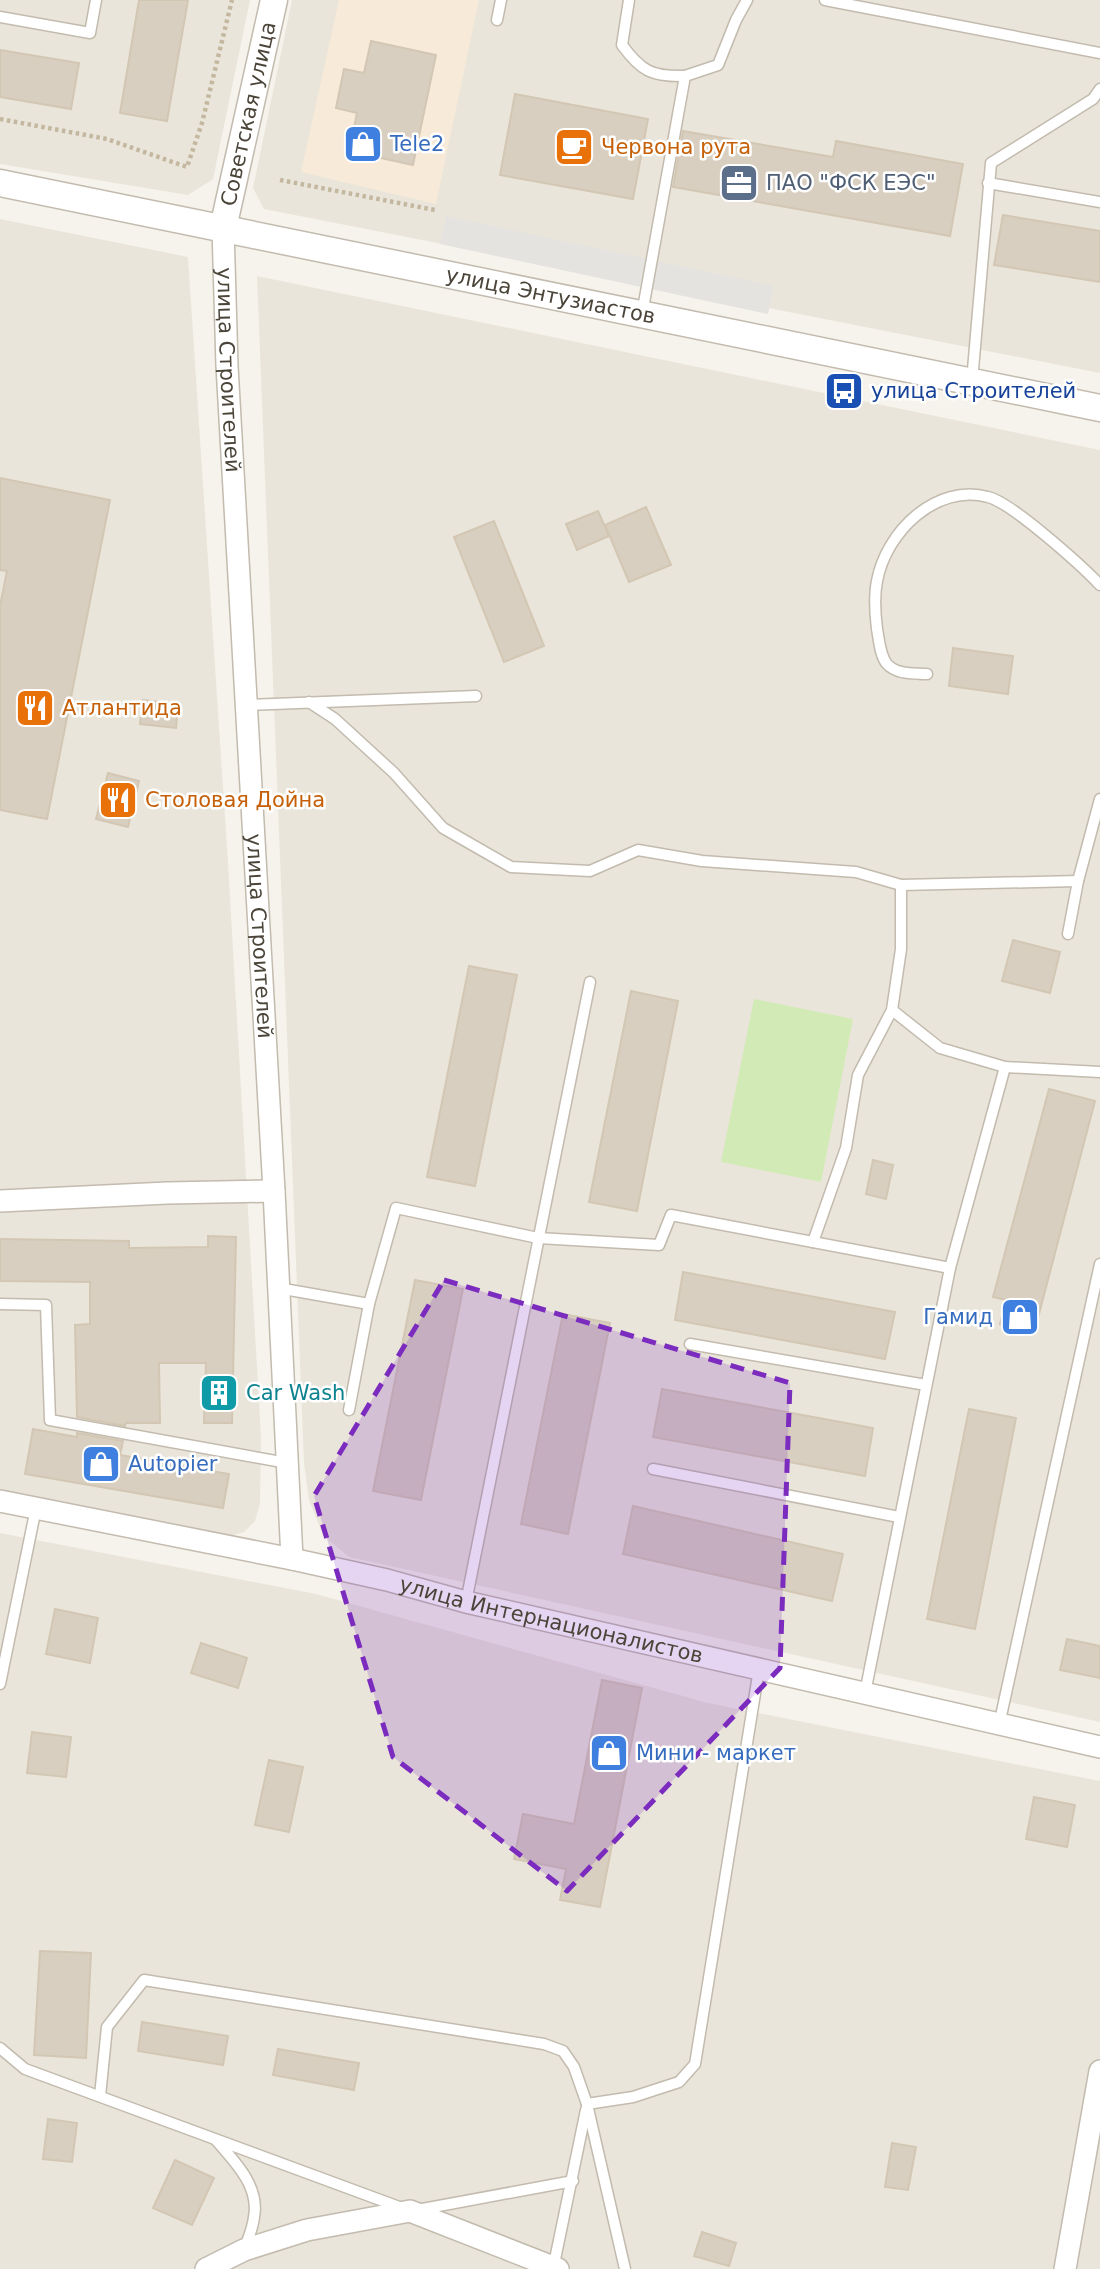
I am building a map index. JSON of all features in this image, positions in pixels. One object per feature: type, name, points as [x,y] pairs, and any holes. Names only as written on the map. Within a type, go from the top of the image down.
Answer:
[{"type":"street","name":"Советская улица","points":[[223,228],[274,0]]},
{"type":"street","name":"улица Энтузиастов","points":[[0,183],[1100,408]]},
{"type":"street","name":"улица Строителей","points":[[223,228],[226,339],[292,1559]]},
{"type":"street","points":[[0,1201],[167,1193],[274,1192]]},
{"type":"street","name":"улица Интернационалистов","points":[[0,1501],[387,1580],[466,1602],[1100,1747]]},
{"type":"street","points":[[1065,2269],[1100,2071]]},
{"type":"street","points":[[206,2269],[244,2250],[307,2230],[410,2211],[555,2268]]},
{"type":"lane","points":[[0,17],[90,33],[96,0]]},
{"type":"lane","points":[[497,20],[501,0]]},
{"type":"lane","points":[[629,0],[622,45],[636,65],[665,76],[685,76],[718,65],[747,0]]},
{"type":"lane","points":[[825,0],[1100,53]]},
{"type":"lane","points":[[642,314],[685,76]]},
{"type":"lane","points":[[972,380],[991,163],[1093,99],[1100,89]]},
{"type":"lane","points":[[988,183],[1100,202]]},
{"type":"lane","points":[[927,674],[898,672],[886,663],[879,643],[877,580],[898,535],[913,518],[934,503],[955,495],[989,497],[1025,519],[1100,586]]},
{"type":"lane","points":[[245,705],[476,696]]},
{"type":"lane","points":[[309,702],[335,719],[394,773],[443,828],[511,867],[590,871],[638,850],[702,861],[856,872],[901,885],[1078,881]]},
{"type":"lane","points":[[1068,933],[1078,881],[1100,799]]},
{"type":"lane","points":[[813,1242],[846,1148],[858,1075],[892,1010],[901,949],[901,885]]},
{"type":"lane","points":[[466,1602],[590,982]]},
{"type":"lane","points":[[892,1010],[940,1048],[1006,1067],[1100,1072]]},
{"type":"lane","points":[[865,1693],[950,1268],[1006,1067]]},
{"type":"lane","points":[[349,1410],[369,1304],[396,1208],[538,1238],[659,1245],[671,1215],[950,1268]]},
{"type":"lane","points":[[999,1725],[1100,1264]]},
{"type":"lane","points":[[278,1288],[369,1304]]},
{"type":"lane","points":[[0,1304],[46,1305],[50,1420],[287,1463]]},
{"type":"lane","points":[[690,1344],[926,1385]]},
{"type":"lane","points":[[653,1469],[899,1517]]},
{"type":"lane","points":[[0,1685],[36,1508]]},
{"type":"lane","points":[[587,2104],[633,2097],[679,2082],[695,2064],[759,1669]]},
{"type":"lane","points":[[100,2096],[107,2027],[144,1980],[544,2044],[563,2051],[574,2067],[587,2104],[625,2269]]},
{"type":"lane","points":[[0,2048],[25,2068],[410,2211],[573,2181]]},
{"type":"lane","points":[[555,2268],[587,2104]]},
{"type":"lane","points":[[214,2138],[244,2173],[254,2198],[255,2216],[244,2250]]},
{"type":"path","points":[[0,120],[107,139],[187,167],[202,123],[232,0]]},
{"type":"path","points":[[280,180],[435,210]]},
{"type":"highlighted area","points":[[444,1280],[790,1383],[780,1668],[567,1891],[393,1757],[314,1496]]},
{"type":"shaded area","points":[[0,0],[250,0],[213,179],[188,195],[0,164]]},
{"type":"shaded area","points":[[292,0],[1100,0],[1100,373],[264,209],[253,188]]},
{"type":"shaded area","points":[[339,0],[479,0],[436,204],[301,172]]},
{"type":"shaded area","points":[[446,216],[774,286],[768,314],[440,244]]},
{"type":"shaded area","points":[[0,219],[188,257],[228,863],[261,1437],[260,1504],[255,1521],[244,1532],[229,1536],[0,1490]]},
{"type":"shaded area","points":[[257,276],[1100,450],[1100,1722],[349,1557],[323,1535],[309,1500],[304,1464]]},
{"type":"shaded area","points":[[0,1533],[316,1594],[708,1703],[1100,1781],[1100,2269],[0,2269]]},
{"type":"green space","points":[[754,999],[853,1019],[821,1182],[721,1162]]},
{"type":"building","points":[[139,0],[188,0],[167,121],[120,113]]},
{"type":"building","points":[[371,41],[436,55],[413,165],[349,151],[357,113],[336,108],[344,69],[364,73]]},
{"type":"building","points":[[0,50],[79,63],[71,109],[0,97]]},
{"type":"building","name":"Червона рута","points":[[515,94],[648,119],[633,199],[500,175]]},
{"type":"building","points":[[683,131],[833,157],[836,141],[963,164],[950,236],[673,187]]},
{"type":"building","points":[[1003,215],[1100,231],[1100,282],[994,265]]},
{"type":"building","name":"Атлантида","points":[[0,478],[110,500],[47,819],[0,810],[0,606],[7,571],[0,570]]},
{"type":"building","points":[[646,507],[671,565],[629,582],[605,525]]},
{"type":"building","points":[[598,511],[609,536],[577,550],[566,524]]},
{"type":"building","points":[[494,521],[544,646],[504,662],[454,537]]},
{"type":"building","points":[[953,648],[1013,656],[1008,694],[949,686]]},
{"type":"building","points":[[143,700],[178,704],[176,728],[140,724]]},
{"type":"building","name":"Столовая Дойна","points":[[108,773],[139,781],[128,827],[96,819]]},
{"type":"building","points":[[1013,940],[1060,952],[1050,993],[1002,981]]},
{"type":"building","points":[[469,966],[517,975],[475,1186],[427,1177]]},
{"type":"building","points":[[631,991],[678,1001],[637,1211],[589,1202]]},
{"type":"building","points":[[1049,1089],[1095,1101],[1034,1333],[1000,1324],[1006,1300],[993,1297]]},
{"type":"building","points":[[873,1160],[893,1165],[886,1199],[866,1194]]},
{"type":"building","points":[[208,1236],[236,1237],[232,1423],[204,1423],[206,1363],[159,1363],[160,1423],[126,1423],[125,1426],[77,1417],[75,1325],[90,1324],[90,1282],[0,1281],[0,1239],[129,1241],[129,1248],[208,1247]]},
{"type":"building","points":[[683,1272],[895,1312],[885,1359],[675,1320]]},
{"type":"building","points":[[415,1280],[463,1289],[421,1500],[373,1491]]},
{"type":"building","points":[[563,1314],[610,1323],[568,1534],[521,1524]]},
{"type":"building","points":[[662,1389],[873,1428],[865,1476],[653,1437]]},
{"type":"building","points":[[969,1409],[1016,1418],[975,1629],[927,1619]]},
{"type":"building","name":"Autopier","points":[[33,1429],[77,1437],[77,1433],[123,1441],[120,1455],[229,1474],[223,1508],[25,1474]]},
{"type":"building","points":[[633,1506],[843,1554],[832,1601],[623,1554]]},
{"type":"building","points":[[55,1609],[98,1618],[90,1663],[46,1654]]},
{"type":"building","points":[[1067,1639],[1100,1646],[1100,1678],[1060,1670]]},
{"type":"building","points":[[201,1643],[247,1658],[238,1688],[191,1673]]},
{"type":"building","points":[[602,1680],[642,1688],[600,1907],[560,1900],[566,1869],[514,1859],[523,1814],[574,1824]]},
{"type":"building","points":[[32,1732],[71,1737],[66,1777],[27,1773]]},
{"type":"building","points":[[269,1760],[303,1767],[289,1832],[255,1825]]},
{"type":"building","points":[[1034,1797],[1075,1805],[1067,1847],[1026,1839]]},
{"type":"building","points":[[40,1951],[91,1953],[86,2058],[34,2055]]},
{"type":"building","points":[[142,2022],[228,2036],[223,2065],[138,2051]]},
{"type":"building","points":[[278,2049],[359,2063],[354,2090],[273,2075]]},
{"type":"building","points":[[48,2119],[77,2123],[72,2162],[43,2159]]},
{"type":"building","points":[[892,2143],[916,2147],[908,2190],[885,2187]]},
{"type":"building","points":[[175,2160],[214,2178],[192,2225],[153,2208]]},
{"type":"building","points":[[702,2232],[736,2243],[729,2266],[694,2256]]},
{"type":"place","name":"Tele2","points":[[363,144]]},
{"type":"place","name":"Червона рута","points":[[574,147]]},
{"type":"place","name":"ПАО \"ФСК ЕЭС\"","points":[[739,183]]},
{"type":"place","name":"улица Строителей","points":[[844,391]]},
{"type":"place","name":"Атлантида","points":[[35,708]]},
{"type":"place","name":"Столовая Дойна","points":[[118,800]]},
{"type":"place","name":"Гамид","points":[[1020,1317]]},
{"type":"place","name":"Car Wash","points":[[219,1393]]},
{"type":"place","name":"Autopier","points":[[101,1464]]},
{"type":"place","name":"Мини - маркет","points":[[609,1753]]}]
